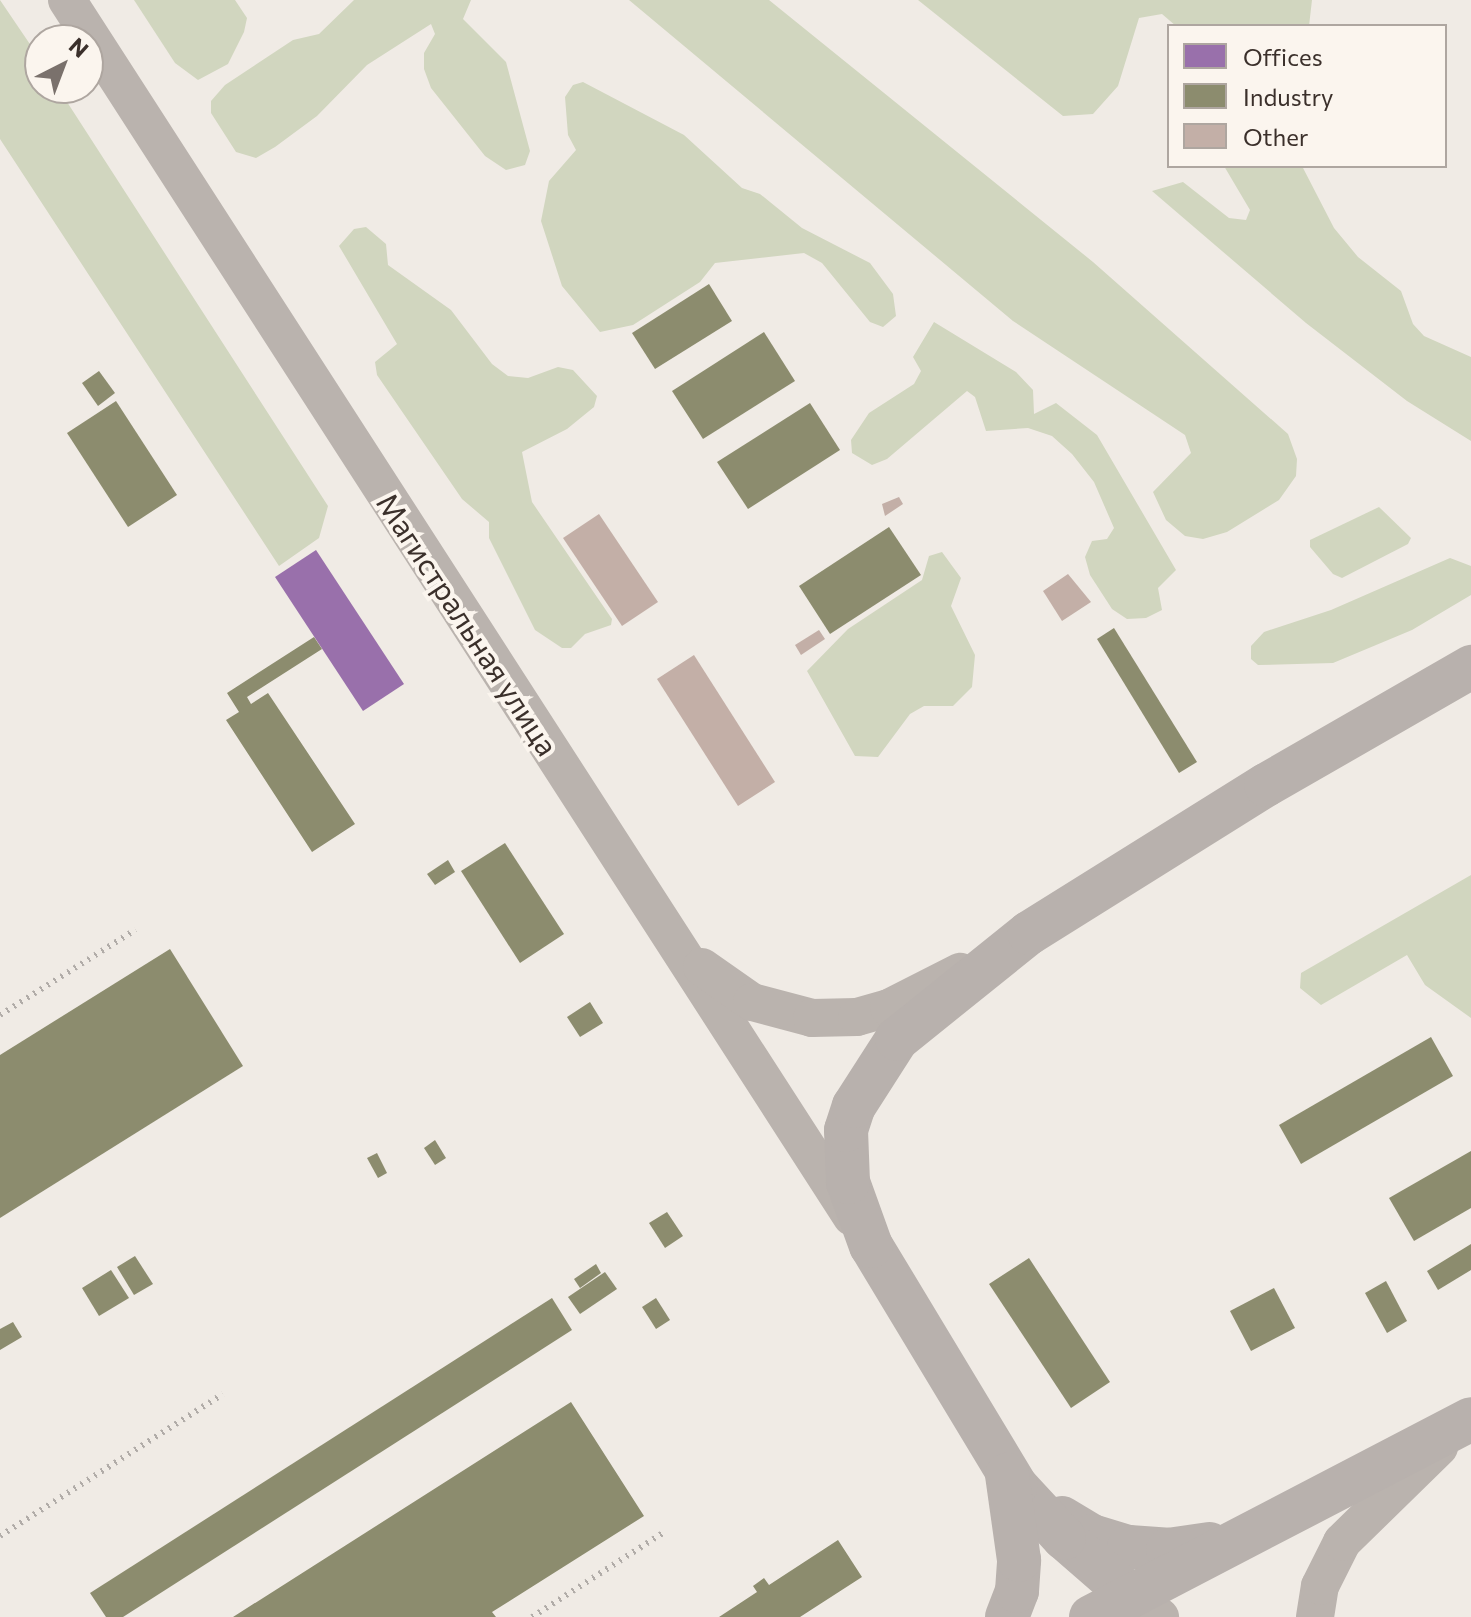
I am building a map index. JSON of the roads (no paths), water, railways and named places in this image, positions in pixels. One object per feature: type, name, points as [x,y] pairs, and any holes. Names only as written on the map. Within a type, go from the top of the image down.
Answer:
[{"type":"main road","name":"Магистральная улица","points":[[67,0],[871,1246]]},
{"type":"main road","points":[[670,931],[704,970],[752,1002],[782,1014],[837,1019],[889,1008],[1029,933],[1266,785],[1471,667]]},
{"type":"main road","points":[[1029,933],[920,1016],[864,1083],[846,1130],[844,1155],[848,1182],[871,1246],[1005,1465],[1039,1513],[1145,1606]]},
{"type":"main road","points":[[1005,1465],[1068,1522],[1129,1547],[1168,1550],[1211,1544],[1282,1516],[1470,1419]]},
{"type":"main road","points":[[1315,1617],[1320,1586],[1342,1542],[1390,1490],[1470,1419]]},
{"type":"main road","points":[[1005,1465],[1019,1560],[1017,1591],[1007,1617]]},
{"type":"main road","points":[[1091,1617],[1145,1606],[1282,1516]]},
{"type":"railway","points":[[0,1015],[135,930]]},
{"type":"railway","points":[[0,1536],[223,1394]]},
{"type":"railway","points":[[532,1617],[666,1531]]}]
